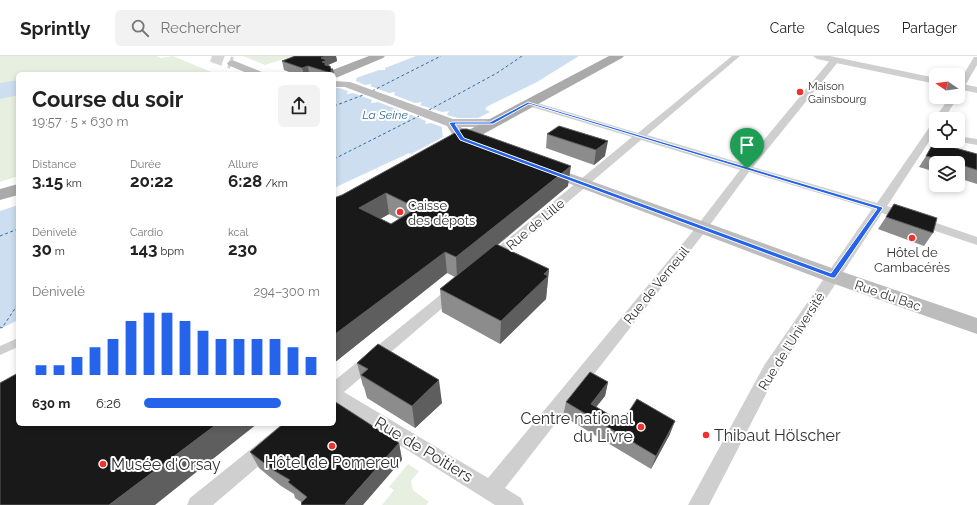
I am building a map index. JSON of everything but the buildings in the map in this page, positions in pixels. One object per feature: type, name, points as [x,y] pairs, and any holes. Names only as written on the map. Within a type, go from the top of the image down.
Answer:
[{"type":"main road","points":[[344,79],[379,56]]},
{"type":"main road","points":[[457,131],[491,123],[618,56]]},
{"type":"main road","points":[[232,63],[253,72]]},
{"type":"main road","points":[[344,79],[457,131],[497,152]]},
{"type":"main road","points":[[438,154],[457,131],[468,123],[491,123]]},
{"type":"main road","name":"Rue du Bac","points":[[527,163],[832,276],[977,326]]},
{"type":"main road","points":[[0,195],[16,190]]},
{"type":"street","name":"Rue de Lille","points":[[481,268],[736,56]]},
{"type":"street","points":[[817,56],[929,80]]},
{"type":"street","points":[[965,78],[977,59]]},
{"type":"street","name":"Rue de Verneuil","points":[[491,490],[835,60]]},
{"type":"street","points":[[965,89],[977,90]]},
{"type":"street","points":[[528,103],[880,208],[977,241]]},
{"type":"street","name":"Rue de l'Université","points":[[698,505],[771,369],[832,276],[929,138]]},
{"type":"street","points":[[965,140],[977,142]]},
{"type":"street","points":[[336,389],[463,283]]},
{"type":"street","points":[[0,352],[16,343]]},
{"type":"street","name":"Rue de Poitiers","points":[[336,396],[514,505]]},
{"type":"street","points":[[197,505],[293,426]]},
{"type":"green space","points":[[0,56],[157,56],[161,58],[173,56],[211,72],[16,72],[16,177],[0,182]]},
{"type":"green space","points":[[243,56],[293,56],[265,65]]},
{"type":"green space","points":[[408,464],[419,471],[411,481],[413,490],[429,502],[426,505],[382,505],[394,490],[389,487]]},
{"type":"water","name":"La Seine","points":[[416,56],[579,56],[537,82],[488,106],[485,109],[490,112],[478,118],[458,118],[442,127],[443,137],[411,154],[409,153],[336,187],[336,88],[355,81],[356,78],[379,70],[385,70],[385,68]]},
{"type":"water","points":[[16,80],[16,95],[0,99],[0,83]]},
{"type":"water","points":[[16,206],[16,321],[0,329],[0,211]]},
{"type":"pier","points":[[357,76],[356,81],[365,85],[372,84],[370,86],[389,93],[395,92],[394,95],[415,103],[422,102],[420,105],[442,112],[449,111],[447,115],[458,118],[478,118],[474,120],[459,120],[444,128],[445,136],[443,137],[442,127],[431,123],[425,124],[426,121],[404,112],[397,113],[399,110],[378,102],[371,103],[372,100],[353,93],[347,94],[348,91],[336,88],[336,85],[354,80]]},
{"type":"ferry route","points":[[372,91],[441,56]]},
{"type":"ferry route","points":[[429,110],[497,73],[522,56]]},
{"type":"ferry route","points":[[336,105],[366,94]]},
{"type":"ferry route","points":[[336,158],[419,116]]},
{"type":"ferry route","points":[[0,236],[16,230]]},
{"type":"ferry route","points":[[0,327],[2,328],[16,307]]},
{"type":"tunnel","points":[[212,56],[232,63]]},
{"type":"place","name":"Maison Gainsbourg","points":[[800,92]]},
{"type":"place","name":"Caisse des dépots","points":[[400,212]]},
{"type":"place","name":"Hôtel de Cambacérès","points":[[912,238]]},
{"type":"place","name":"Centre national du Livre","points":[[641,427]]},
{"type":"place","name":"Thibaut Hölscher","points":[[706,435]]},
{"type":"place","name":"Hôtel de Pomereu","points":[[332,446]]},
{"type":"place","name":"Musée d'Orsay","points":[[103,464]]},
{"type":"route","points":[[528,103],[747,169],[880,208],[832,276],[462,139],[452,123],[491,123],[528,103]]}]
